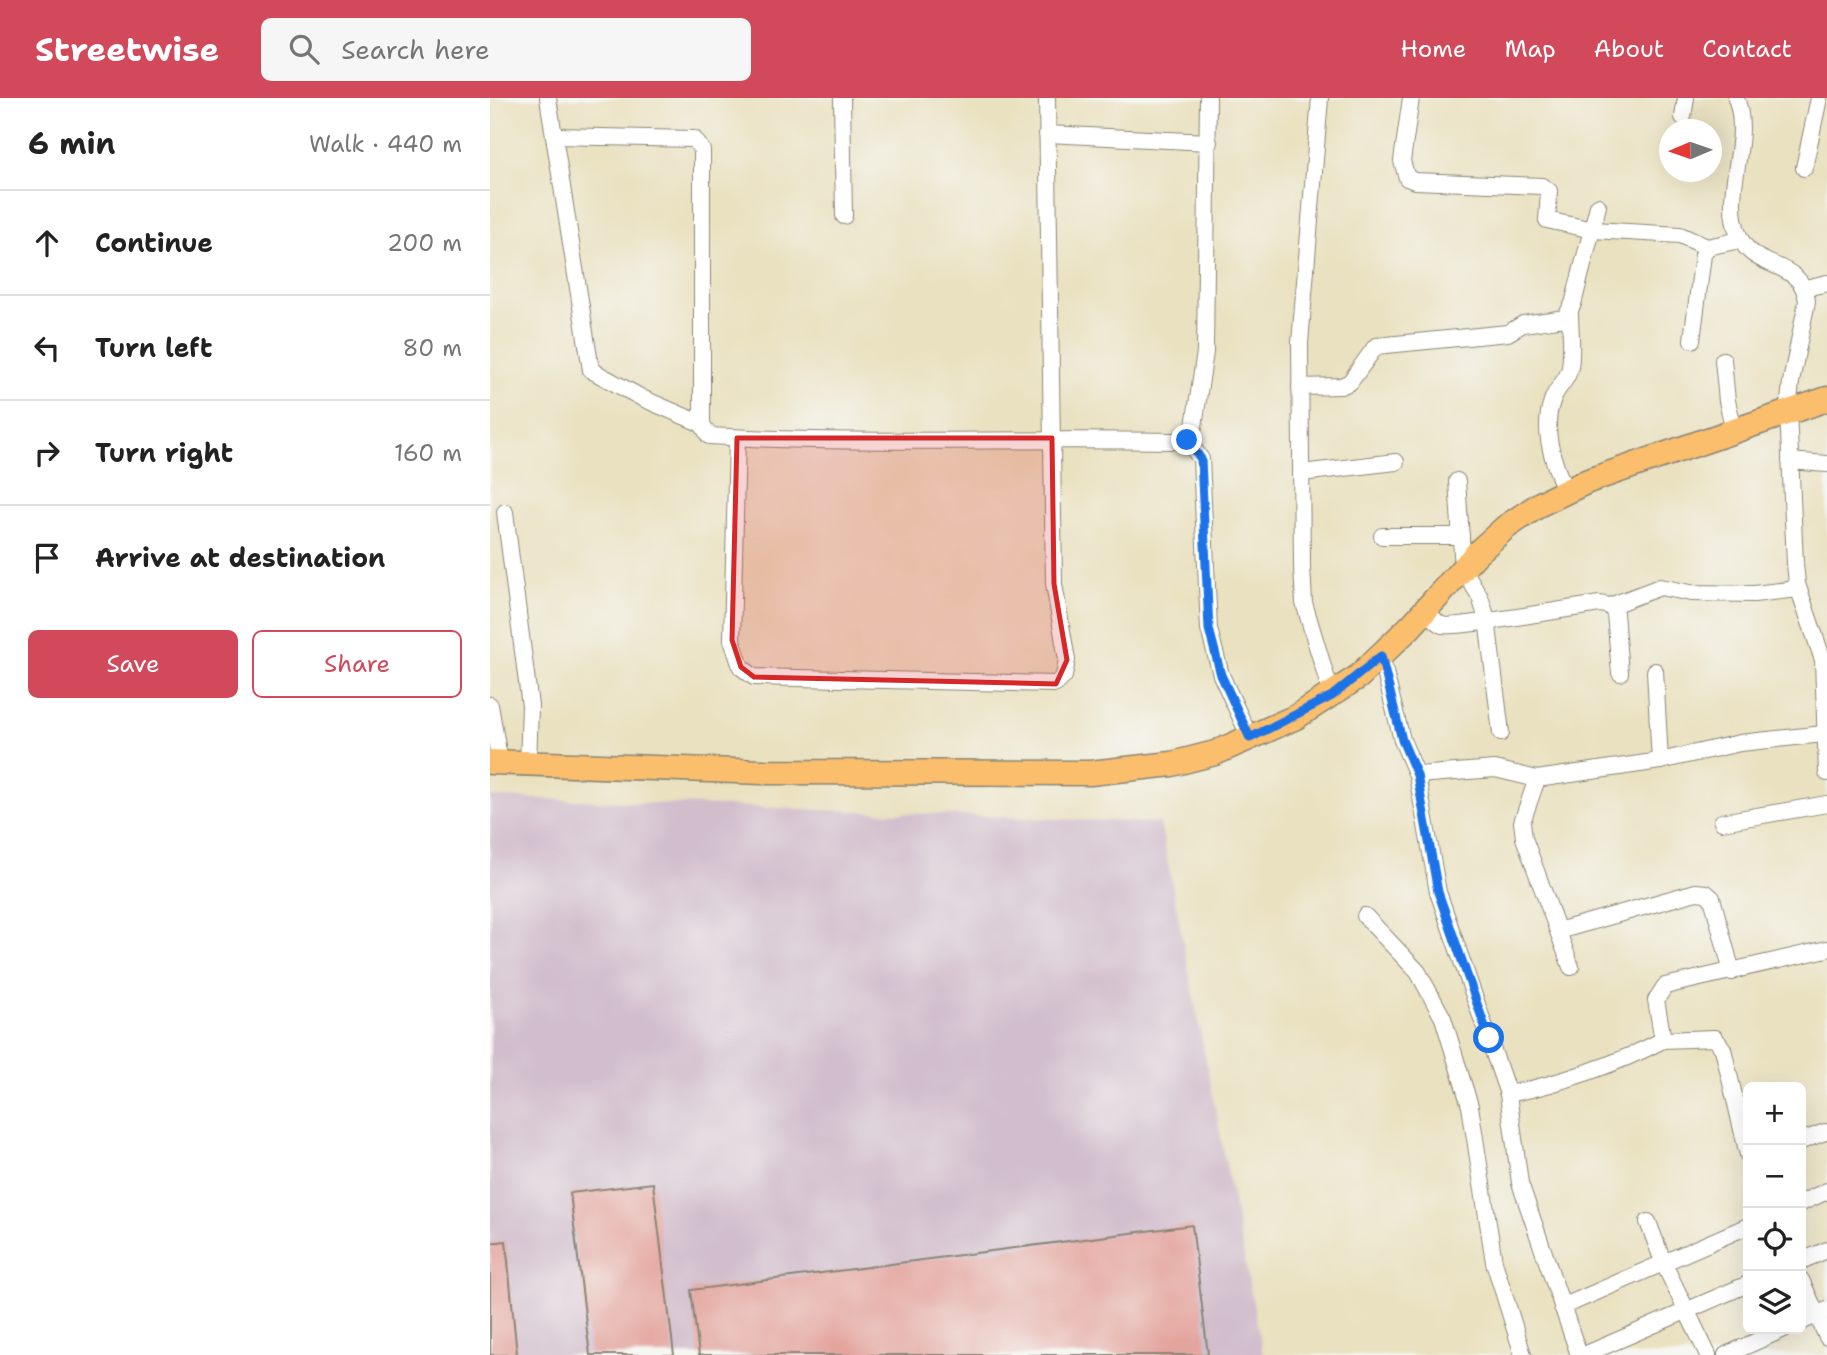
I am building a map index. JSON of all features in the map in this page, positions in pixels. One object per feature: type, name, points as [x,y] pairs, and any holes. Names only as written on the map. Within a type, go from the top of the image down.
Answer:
[{"type":"main road","points":[[495,763],[763,772],[1090,773],[1172,764],[1215,753],[1332,696],[1381,656],[1463,568],[1506,527],[1566,492],[1827,398]]},
{"type":"street","points":[[548,98],[591,370],[642,398],[702,424]]},
{"type":"street","points":[[842,98],[844,216]]},
{"type":"street","points":[[737,438],[732,640],[741,667],[754,677],[1056,684],[1064,676],[1067,660],[1054,584],[1047,98]]},
{"type":"street","points":[[1187,440],[1194,426],[1205,352],[1208,98]]},
{"type":"street","points":[[1411,98],[1402,161],[1407,178],[1429,182],[1542,186],[1549,191],[1546,220],[1592,230],[1680,235],[1707,247],[1740,240]]},
{"type":"street","points":[[1683,117],[1686,98]]},
{"type":"street","points":[[1736,98],[1743,131],[1735,194],[1735,223],[1740,240],[1754,256],[1798,276],[1806,288],[1807,301],[1793,368],[1788,411],[1790,461],[1798,589],[1825,659],[1827,773]]},
{"type":"street","points":[[1804,168],[1817,98],[1827,100]]},
{"type":"street","points":[[1322,99],[1302,306],[1301,473],[1304,603],[1332,696]]},
{"type":"street","points":[[1047,134],[1209,142]]},
{"type":"street","points":[[555,136],[694,139],[702,150],[702,424],[709,436],[832,442],[1052,438],[1187,440]]},
{"type":"street","points":[[1566,492],[1550,450],[1549,433],[1553,398],[1567,379],[1570,367],[1570,312],[1598,206]]},
{"type":"street","points":[[1692,341],[1703,255],[1707,247]]},
{"type":"street","points":[[1806,288],[1827,284]]},
{"type":"street","points":[[1300,387],[1350,383],[1376,346],[1508,333],[1523,324],[1556,320],[1570,312]]},
{"type":"street","points":[[1723,360],[1727,401],[1734,430]]},
{"type":"street","points":[[1187,440],[1201,459],[1209,629],[1221,675],[1250,738]]},
{"type":"street","points":[[1790,461],[1827,464]]},
{"type":"street","points":[[1301,473],[1396,462]]},
{"type":"street","points":[[1457,481],[1463,568],[1480,597],[1486,620],[1501,733]]},
{"type":"street","points":[[505,512],[530,706],[528,765]]},
{"type":"street","points":[[1381,536],[1461,536]]},
{"type":"street","points":[[1426,610],[1439,624],[1451,627],[1600,604],[1610,606],[1660,587],[1691,593],[1741,594],[1798,589]]},
{"type":"street","points":[[1610,606],[1615,612],[1620,673]]},
{"type":"street","points":[[1381,656],[1402,740],[1417,775],[1438,892],[1508,1094],[1520,1183],[1578,1355]]},
{"type":"street","points":[[1655,671],[1660,761]]},
{"type":"street","points":[[490,705],[495,763]]},
{"type":"street","points":[[1417,775],[1495,769],[1537,779],[1660,761],[1740,743],[1825,734]]},
{"type":"street","points":[[1537,779],[1522,822],[1524,838],[1571,967]]},
{"type":"street","points":[[1722,821],[1827,804]]},
{"type":"street","points":[[1558,932],[1696,892],[1706,893],[1712,898],[1732,972]]},
{"type":"street","points":[[1365,916],[1418,972],[1443,1018],[1470,1106],[1494,1262],[1523,1355]]},
{"type":"street","points":[[1663,1040],[1656,1000],[1665,986],[1827,949]]},
{"type":"street","points":[[1508,1094],[1531,1090],[1636,1054],[1663,1040],[1715,1038],[1723,1049],[1746,1145]]},
{"type":"street","points":[[1806,1139],[1825,1132]]},
{"type":"street","points":[[1806,1201],[1827,1191]]},
{"type":"street","points":[[1648,1222],[1664,1264],[1708,1355]]},
{"type":"street","points":[[1562,1307],[1743,1228]]},
{"type":"street","points":[[1806,1259],[1827,1250]]},
{"type":"street","points":[[1584,1355],[1743,1286]]},
{"type":"street","points":[[1806,1288],[1822,1313],[1827,1337]]},
{"type":"street","points":[[1726,1355],[1773,1334]]},
{"type":"highlighted area","points":[[737,438],[1052,438],[1054,584],[1067,660],[1056,684],[774,679],[754,677],[741,667],[732,640]]},
{"type":"shaded area","points":[[490,797],[1160,823],[1263,1355],[490,1355]]},
{"type":"building","points":[[653,1183],[674,1355],[590,1355],[570,1193]]},
{"type":"building","points":[[1192,1225],[1208,1355],[699,1355],[691,1290]]},
{"type":"building","points":[[506,1241],[517,1355],[490,1355],[490,1243]]},
{"type":"route","points":[[1187,440],[1201,459],[1209,629],[1221,675],[1250,738],[1296,717],[1332,696],[1381,656],[1402,740],[1417,775],[1429,829],[1438,892],[1489,1038]]}]
